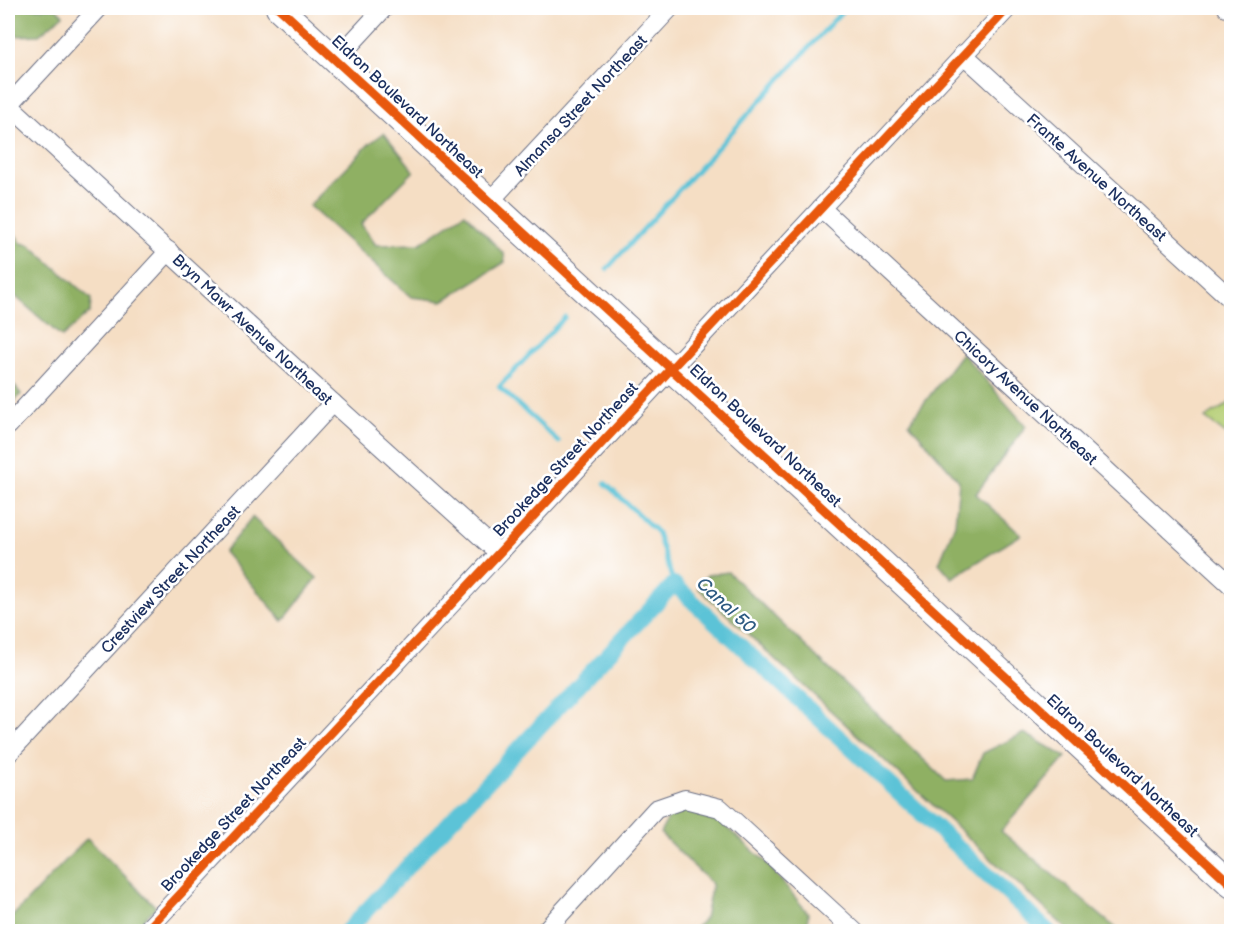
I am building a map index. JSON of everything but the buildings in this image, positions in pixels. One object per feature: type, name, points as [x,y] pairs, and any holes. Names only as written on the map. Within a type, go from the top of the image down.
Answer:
[{"type":"street","points":[[8,106],[99,8]]},
{"type":"street","name":"Eldron Boulevard Northeast","points":[[279,8],[1232,885]]},
{"type":"street","points":[[336,60],[384,8]]},
{"type":"street","name":"Almansa Street Northeast","points":[[489,202],[670,8]]},
{"type":"street","name":"Brookedge Street Northeast","points":[[145,932],[1008,8]]},
{"type":"street","points":[[1227,8],[1232,11]]},
{"type":"street","name":"Frante Avenue Northeast","points":[[963,54],[1232,300]]},
{"type":"street","name":"Bryn Mawr Avenue Northeast","points":[[8,106],[498,552]]},
{"type":"street","name":"Chicory Avenue Northeast","points":[[821,208],[1232,586]]},
{"type":"street","points":[[8,426],[169,251]]},
{"type":"street","name":"Crestview Street Northeast","points":[[8,754],[333,403]]},
{"type":"street","points":[[545,931],[657,809],[685,799],[720,808],[855,932]]},
{"type":"green space","points":[[8,8],[56,8],[63,15],[39,35],[15,36],[8,30]]},
{"type":"green space","points":[[384,133],[414,171],[361,224],[376,245],[419,244],[465,213],[504,254],[505,262],[443,301],[411,297],[309,206],[369,144]]},
{"type":"green space","points":[[8,223],[21,243],[30,245],[91,299],[90,312],[62,337],[8,290],[8,259],[11,256],[8,252]]},
{"type":"green space","points":[[962,353],[1026,426],[976,494],[1021,535],[952,578],[939,563],[955,524],[959,481],[909,423]]},
{"type":"green space","points":[[8,378],[21,394],[8,409]]},
{"type":"green space","points":[[1231,402],[1231,438],[1205,418]]},
{"type":"green space","points":[[252,517],[317,578],[283,621],[224,552]]},
{"type":"green space","points":[[728,572],[946,781],[972,779],[983,753],[1024,733],[1066,757],[1001,831],[1119,931],[1069,931],[698,588],[707,575]]},
{"type":"green space","points":[[686,810],[719,821],[766,862],[808,913],[807,931],[693,931],[705,918],[712,884],[660,833],[670,815]]},
{"type":"green space","points":[[87,838],[156,907],[132,931],[8,931],[8,921]]},
{"type":"waterway","points":[[607,269],[845,8]]},
{"type":"waterway","points":[[559,442],[499,387],[565,317]]},
{"type":"waterway","points":[[605,483],[657,532],[674,584]]},
{"type":"waterway","name":"Canal 50","points":[[346,932],[674,584],[1049,932]]},
{"type":"cycle path","points":[[279,8],[1232,885]]},
{"type":"cycle path","points":[[145,932],[1008,8]]}]
